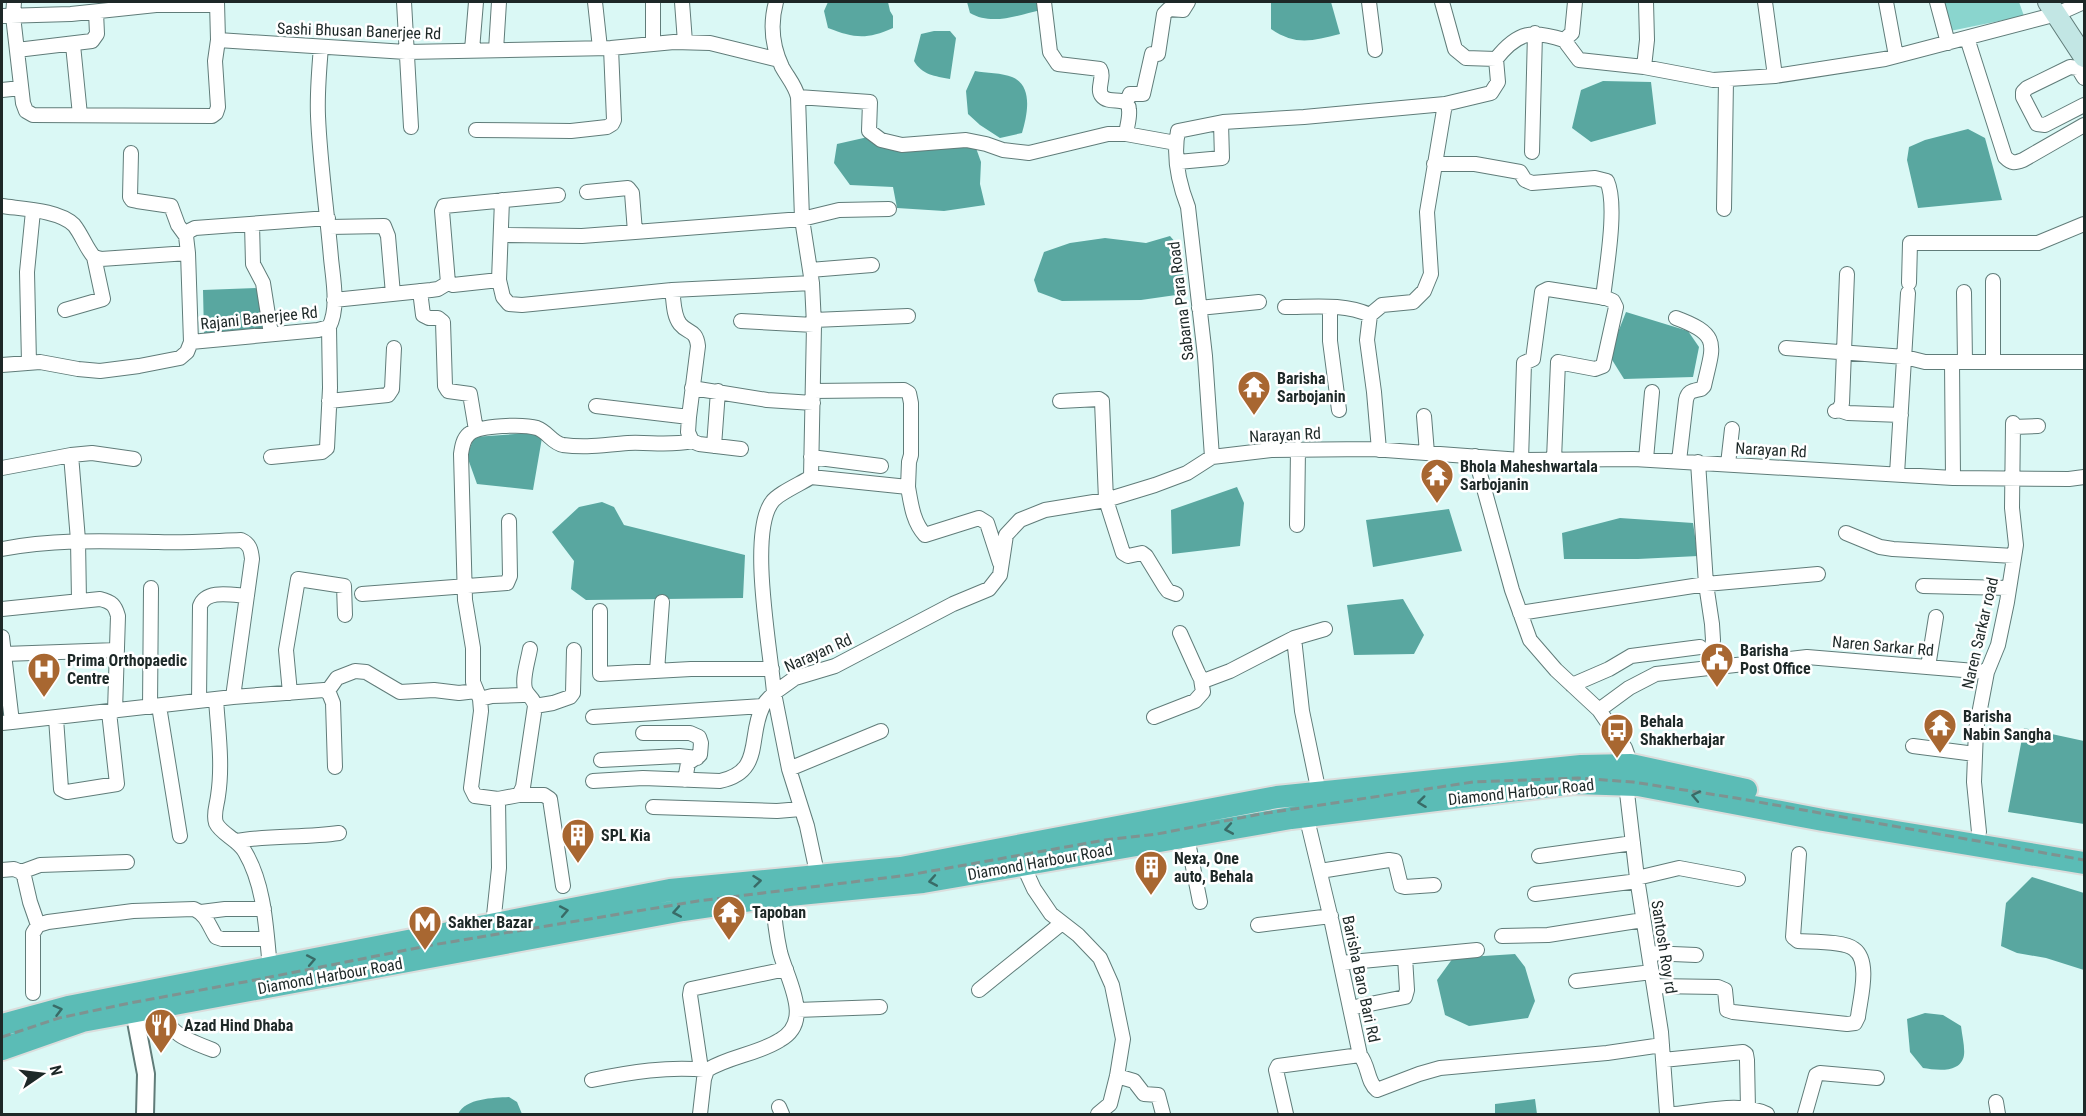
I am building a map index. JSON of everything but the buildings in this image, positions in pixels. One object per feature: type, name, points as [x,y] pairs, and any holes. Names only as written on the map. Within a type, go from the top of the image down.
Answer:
[{"type":"highway","name":"Diamond Harbour Road","points":[[2,1025],[68,1007],[270,968],[389,955],[772,897],[820,884],[1265,799],[1581,766],[1628,775],[1638,784],[1822,807],[2085,849]]},
{"type":"highway","name":"Diamond Harbour Road","points":[[2,1049],[82,1021],[144,1010],[389,955],[493,925],[670,890],[923,882],[1306,817],[1628,775]]},
{"type":"highway","name":"Diamond Harbour Road","points":[[1741,797],[1823,820],[2085,863]]},
{"type":"main road","points":[[2052,8],[2085,57]]},
{"type":"street","points":[[7,16],[217,3],[218,40],[215,73],[218,107],[216,113],[212,116],[33,115],[26,111],[23,104],[17,50],[7,16],[14,2]]},
{"type":"street","points":[[404,2],[411,127]]},
{"type":"street","points":[[472,50],[477,2]]},
{"type":"street","points":[[496,50],[499,2]]},
{"type":"street","points":[[476,130],[571,131],[606,127],[612,124],[614,120],[605,48],[595,2]]},
{"type":"street","points":[[652,2],[652,44]]},
{"type":"street","points":[[682,2],[685,42]]},
{"type":"street","points":[[776,2],[772,27],[779,60],[795,84],[798,96],[802,219],[811,276],[814,323],[811,477]]},
{"type":"street","points":[[1044,2],[1052,59],[1058,64],[1100,69],[1103,75],[1100,93],[1102,97],[1126,103],[1129,109],[1126,134]]},
{"type":"street","points":[[1126,103],[1130,94],[1143,94],[1152,54],[1158,54],[1164,14],[1168,9],[1183,10],[1188,2]]},
{"type":"street","points":[[1368,2],[1375,50]]},
{"type":"street","points":[[1442,2],[1455,49],[1466,58],[1496,59]]},
{"type":"street","points":[[1563,40],[1572,33],[1575,2]]},
{"type":"street","points":[[1644,67],[1647,40],[1646,2]]},
{"type":"street","points":[[1765,2],[1775,76]]},
{"type":"street","points":[[1886,2],[1896,56]]},
{"type":"street","points":[[1937,2],[1948,43]]},
{"type":"street","points":[[798,96],[870,102],[869,131],[881,140],[902,145],[966,140],[1003,150],[1029,153],[1108,134],[1126,134],[1176,143],[1180,130],[1221,123],[1445,104],[1491,93],[1498,82],[1496,59],[1505,48],[1526,34],[1535,33],[1563,40],[1579,60],[1644,67],[1713,80],[1726,80],[1775,76],[1896,56],[1966,38],[2052,8],[2084,2]]},
{"type":"street","points":[[17,50],[73,45],[96,39],[96,12]]},
{"type":"street","points":[[1532,152],[1535,33]]},
{"type":"street","points":[[1966,38],[2006,157],[2010,162],[2016,163],[2023,160],[2085,125]]},
{"type":"street","name":"Sashi Bhusan Banerjee Rd","points":[[218,40],[406,52],[605,48],[685,42],[710,43],[779,60]]},
{"type":"street","points":[[73,45],[80,115]]},
{"type":"street","name":"Rajani Banerjee Rd","points":[[186,236],[191,342],[329,327],[333,320],[334,300],[318,115],[321,47]]},
{"type":"street","points":[[2085,78],[2078,68],[2070,67],[2027,88],[2023,92],[2023,97],[2037,124],[2041,125],[2085,105]]},
{"type":"street","points":[[1724,209],[1726,80]]},
{"type":"street","points":[[2,90],[21,88]]},
{"type":"street","points":[[1379,450],[1367,340],[1370,315],[1382,305],[1413,302],[1424,291],[1431,274],[1426,212],[1445,104]]},
{"type":"street","points":[[1178,162],[1222,158],[1221,123]]},
{"type":"street","name":"Sabarna Para Road","points":[[1176,143],[1180,188],[1188,207],[1212,457]]},
{"type":"street","points":[[131,153],[130,197],[132,200],[171,206],[178,225],[186,236],[195,228],[252,224],[328,223],[384,226],[388,236],[393,294]]},
{"type":"street","points":[[1434,164],[1475,164],[1520,172],[1525,180],[1532,183],[1595,178],[1607,181],[1610,193],[1611,222],[1603,298]]},
{"type":"street","points":[[587,192],[628,188],[632,194],[635,232]]},
{"type":"street","points":[[448,283],[442,211],[444,206],[558,195]]},
{"type":"street","points":[[502,200],[499,280],[503,297],[509,304],[522,305],[811,276],[872,264]]},
{"type":"street","points":[[2,206],[55,214],[65,218],[75,227],[94,257],[103,299],[65,310]]},
{"type":"street","points":[[501,236],[582,236],[802,219],[839,210],[889,209]]},
{"type":"street","points":[[29,363],[27,272],[33,211]]},
{"type":"street","points":[[252,224],[253,264],[263,284],[271,334]]},
{"type":"street","points":[[1897,474],[1910,243],[2038,243],[2085,224]]},
{"type":"street","points":[[94,257],[101,259],[188,253]]},
{"type":"street","points":[[1846,274],[1842,403],[1837,410],[1848,413],[1901,415]]},
{"type":"street","points":[[334,300],[438,289],[448,283],[453,285],[499,280]]},
{"type":"street","points":[[1993,281],[1993,362]]},
{"type":"street","points":[[672,290],[678,322],[693,332],[697,339],[688,432],[692,441]]},
{"type":"street","points":[[1521,460],[1524,363],[1533,359],[1595,369],[1604,366],[1616,307],[1613,301],[1545,290],[1542,292],[1533,359]]},
{"type":"street","points":[[420,291],[423,315],[438,318],[443,322],[447,391],[470,394],[476,430]]},
{"type":"street","points":[[1953,478],[1964,292]]},
{"type":"street","points":[[1199,308],[1259,303]]},
{"type":"street","points":[[1285,307],[1350,308],[1370,315]]},
{"type":"street","points":[[1329,307],[1332,364],[1339,410]]},
{"type":"street","points":[[741,321],[814,323],[908,316]]},
{"type":"street","points":[[1676,318],[1689,323],[1709,337],[1712,346],[1704,386],[1701,389],[1691,390],[1687,394],[1679,461]]},
{"type":"street","points":[[271,457],[325,451],[327,448],[329,327]]},
{"type":"street","points":[[2,365],[40,362],[100,371],[180,358],[187,352],[191,342]]},
{"type":"street","points":[[329,401],[385,396],[391,393],[394,348]]},
{"type":"street","points":[[1786,348],[1905,357],[1925,362],[2085,362]]},
{"type":"street","points":[[1554,459],[1558,362]]},
{"type":"street","points":[[692,388],[767,400],[904,390],[909,393],[911,403],[908,487],[918,528],[925,535],[979,518],[984,519],[1002,566]]},
{"type":"street","points":[[714,446],[718,391]]},
{"type":"street","points":[[1647,459],[1652,392]]},
{"type":"street","points":[[1060,401],[1099,399],[1102,401],[1106,500],[1123,553],[1128,556],[1142,554],[1146,556],[1168,591],[1176,594]]},
{"type":"street","points":[[596,406],[689,417]]},
{"type":"street","points":[[1424,416],[1427,453]]},
{"type":"street","name":"Naren Sarkar road","points":[[1979,832],[1974,782],[1976,730],[1987,672],[1998,645],[2016,545],[2012,508],[2013,425],[2038,426]]},
{"type":"street","points":[[563,886],[550,799],[544,795],[498,798],[476,796],[471,788],[481,711],[473,682],[473,648],[467,614],[462,444],[467,435],[484,428],[530,427],[539,429],[562,445],[681,444],[692,441],[741,449]]},
{"type":"street","points":[[1728,464],[1732,429]]},
{"type":"street","points":[[1297,525],[1298,449]]},
{"type":"street","name":"Narayan Rd","points":[[820,884],[789,769],[774,693],[795,678],[836,666],[988,588],[1000,575],[1006,535],[1020,520],[1045,510],[1106,500],[1187,473],[1212,457],[1298,449],[1379,450],[1521,460],[1647,459],[1953,478],[2069,479],[2085,477]]},
{"type":"street","points":[[2,468],[92,453],[134,459]]},
{"type":"street","points":[[71,455],[78,540],[79,601]]},
{"type":"street","points":[[1475,456],[1512,590],[1530,640],[1556,670],[1599,710],[1625,748],[1628,775]]},
{"type":"street","points":[[811,457],[881,466]]},
{"type":"street","points":[[1698,462],[1706,584],[1713,640],[1709,667]]},
{"type":"street","points":[[594,781],[643,778],[720,781],[733,778],[743,772],[750,758],[763,706],[774,693],[762,588],[762,527],[772,501],[811,477],[908,487]]},
{"type":"street","points":[[362,594],[503,584],[509,580],[509,521]]},
{"type":"street","points":[[1846,533],[1880,547],[1893,549],[2014,556]]},
{"type":"street","points":[[2,549],[78,540],[160,542],[241,540],[247,543],[252,559],[233,697]]},
{"type":"street","points":[[1520,613],[1706,584],[1818,574]]},
{"type":"street","points":[[290,693],[286,651],[298,579],[344,586],[345,615]]},
{"type":"street","points":[[1923,586],[2009,588]]},
{"type":"street","points":[[151,588],[154,706],[180,836]]},
{"type":"street","points":[[200,701],[200,606],[202,600],[208,596],[247,596]]},
{"type":"street","points":[[2,609],[100,599],[110,601],[115,606],[118,616],[112,711],[117,784],[62,791],[56,717]]},
{"type":"street","points":[[657,671],[662,602]]},
{"type":"street","points":[[600,611],[600,674]]},
{"type":"street","points":[[1928,667],[1936,616]]},
{"type":"street","points":[[1201,679],[1215,677],[1294,638],[1325,628]]},
{"type":"street","points":[[1154,717],[1195,701],[1203,692],[1201,679],[1180,633]]},
{"type":"street","name":"Barisha Baro Bari Rd","points":[[1286,1114],[1276,1071],[1278,1066],[1360,1055],[1331,916],[1306,817],[1310,794],[1294,638]]},
{"type":"street","points":[[117,650],[2,646],[7,722],[233,697],[327,692],[332,697],[333,703],[335,767]]},
{"type":"street","points":[[1572,685],[1609,669],[1631,656],[1701,647]]},
{"type":"street","points":[[519,795],[523,787],[535,706],[533,698],[526,692],[524,682],[530,649]]},
{"type":"street","points":[[535,706],[553,703],[570,697],[573,693],[574,650]]},
{"type":"street","name":"Naren Sarkar Rd","points":[[1599,710],[1629,688],[1656,674],[1807,657],[1987,672]]},
{"type":"street","points":[[574,678],[600,674],[691,669],[772,669]]},
{"type":"street","points":[[327,692],[337,678],[356,671],[366,672],[400,692],[434,690],[492,696],[523,695],[526,692]]},
{"type":"street","points":[[216,699],[220,775],[215,812],[216,822],[220,829],[244,849],[252,865],[264,909],[270,968]]},
{"type":"street","points":[[593,717],[763,706]]},
{"type":"street","points":[[789,769],[881,731]]},
{"type":"street","points":[[643,733],[695,734],[699,737],[700,755],[688,763],[685,780]]},
{"type":"street","points":[[1913,746],[1975,754]]},
{"type":"street","points":[[601,760],[679,756],[697,758]]},
{"type":"street","name":"Santosh Roy rd","points":[[1628,775],[1633,843],[1662,1045],[1667,1114]]},
{"type":"street","points":[[493,925],[498,868],[498,798]]},
{"type":"street","points":[[653,807],[777,811],[801,808]]},
{"type":"street","points":[[236,841],[339,834]]},
{"type":"street","points":[[1187,837],[1200,902]]},
{"type":"street","points":[[1539,856],[1633,843]]},
{"type":"street","points":[[1576,981],[1653,979],[1718,987],[1725,990],[1727,1010],[1847,1024],[1855,1023],[1858,1017],[1864,969],[1855,949],[1848,945],[1798,941],[1793,937],[1799,854]]},
{"type":"street","points":[[1320,871],[1389,860],[1395,861],[1401,886],[1434,885]]},
{"type":"street","points":[[21,872],[40,865],[127,862]]},
{"type":"street","points":[[1023,865],[1045,906],[1100,958],[1112,985],[1122,1039],[1117,1076],[1110,1104],[1098,1114]]},
{"type":"street","points":[[1535,894],[1638,880],[1679,868],[1738,879]]},
{"type":"street","points":[[2,870],[14,869],[21,872],[27,882],[30,902],[38,925]]},
{"type":"street","points":[[592,1080],[657,1069],[704,1070],[768,1047],[783,1039],[794,1029],[798,1016],[797,1010],[776,930],[772,897]]},
{"type":"street","points":[[33,993],[33,933],[38,925],[142,910],[188,909],[201,912],[225,909],[264,909]]},
{"type":"street","points":[[201,912],[208,920],[216,937],[267,939]]},
{"type":"street","points":[[1258,925],[1331,916]]},
{"type":"street","points":[[1502,936],[1548,935],[1643,920]]},
{"type":"street","points":[[979,990],[1062,923]]},
{"type":"street","points":[[1341,963],[1477,950]]},
{"type":"street","points":[[1648,953],[1696,954]]},
{"type":"street","points":[[1350,1008],[1405,997],[1407,990],[1405,957]]},
{"type":"street","points":[[700,1114],[704,1070],[691,990],[695,987],[786,969]]},
{"type":"street","points":[[797,1010],[880,1007]]},
{"type":"street","points":[[144,1010],[185,1040],[213,1050]]},
{"type":"street","points":[[144,1010],[145,1114]]},
{"type":"street","points":[[1360,1055],[1369,1071],[1372,1086],[1377,1090],[1440,1068],[1607,1053],[1662,1045]]},
{"type":"street","points":[[1663,1060],[1746,1054],[1748,1109]]},
{"type":"street","points":[[1805,1114],[1816,1075],[1820,1073],[1877,1078]]},
{"type":"street","points":[[1117,1076],[1134,1081],[1144,1094],[1158,1095],[1163,1114]]},
{"type":"street","points":[[1674,1114],[1737,1108],[1767,1114]]},
{"type":"shaded area","points":[[828,2],[888,2],[893,16],[893,28],[867,36],[853,36],[828,28],[824,11]]},
{"type":"shaded area","points":[[967,2],[1040,2],[1041,10],[1005,18],[987,19],[970,13]]},
{"type":"shaded area","points":[[1271,2],[1331,2],[1340,34],[1304,41],[1288,38],[1271,29]]},
{"type":"shaded area","points":[[1943,2],[2019,2],[2024,16],[1950,31]]},
{"type":"shaded area","points":[[950,31],[956,38],[950,79],[925,72],[914,61],[921,34]]},
{"type":"shaded area","points":[[975,71],[1012,77],[1024,87],[1027,110],[1022,133],[1000,138],[968,114],[966,91]]},
{"type":"shaded area","points":[[1603,81],[1651,82],[1656,124],[1591,142],[1572,128],[1581,90]]},
{"type":"shaded area","points":[[1968,129],[1985,138],[2002,200],[1918,208],[1907,160],[1909,147],[1925,140]]},
{"type":"shaded area","points":[[868,137],[935,140],[976,148],[981,162],[980,184],[985,205],[944,211],[897,208],[893,187],[850,185],[834,163],[837,144]]},
{"type":"shaded area","points":[[1170,236],[1181,256],[1183,294],[1141,300],[1062,301],[1038,292],[1034,280],[1044,252],[1070,243],[1105,238],[1146,243]]},
{"type":"shaded area","points":[[259,288],[265,330],[204,334],[203,290]]},
{"type":"shaded area","points":[[1626,312],[1688,331],[1699,347],[1693,377],[1624,379],[1609,355]]},
{"type":"shaded area","points":[[543,432],[533,490],[477,484],[467,456],[474,437]]},
{"type":"shaded area","points":[[1237,487],[1244,503],[1240,546],[1172,554],[1171,510]]},
{"type":"shaded area","points":[[602,502],[614,507],[624,525],[745,555],[743,598],[586,600],[571,589],[574,561],[552,532],[579,507]]},
{"type":"shaded area","points":[[1449,509],[1462,551],[1373,567],[1366,520]]},
{"type":"shaded area","points":[[1620,518],[1693,523],[1698,556],[1564,559],[1562,533]]},
{"type":"shaded area","points":[[1403,599],[1424,635],[1414,654],[1354,655],[1347,605]]},
{"type":"shaded area","points":[[2024,728],[2084,741],[2084,824],[2008,812]]},
{"type":"shaded area","points":[[2032,877],[2084,893],[2084,970],[2046,958],[2017,953],[2001,946],[2006,903]]},
{"type":"shaded area","points":[[1515,954],[1525,967],[1535,1001],[1528,1018],[1469,1026],[1445,1015],[1437,980],[1453,958]]},
{"type":"shaded area","points":[[1925,1013],[1943,1015],[1961,1026],[1964,1055],[1962,1061],[1953,1068],[1923,1068],[1910,1052],[1907,1019]]},
{"type":"shaded area","points":[[509,1097],[517,1102],[522,1114],[458,1114],[473,1102]]},
{"type":"shaded area","points":[[1535,1099],[1537,1114],[1495,1114],[1495,1104]]},
{"type":"railway","points":[[2,1037],[59,1018],[432,945],[698,901],[909,875],[1105,840],[1157,834],[1261,814],[1473,782],[1578,778],[1633,782],[2084,860]]},
{"type":"place","name":"Barisha Sarbojanin","points":[[1254,416]]},
{"type":"place","name":"Bhola Maheshwartala Sarbojanin","points":[[1437,504]]},
{"type":"place","name":"Barisha Post Office","points":[[1717,688]]},
{"type":"place","name":"Prima Orthopaedic Centre","points":[[44,698]]},
{"type":"place","name":"Barisha Nabin Sangha","points":[[1940,754]]},
{"type":"place","name":"Behala Shakherbajar","points":[[1617,759]]},
{"type":"place","name":"SPL Kia","points":[[578,864]]},
{"type":"place","name":"Nexa, One auto, Behala","points":[[1151,896]]},
{"type":"place","name":"Tapoban","points":[[729,941]]},
{"type":"place","name":"Sakher Bazar","points":[[425,951]]},
{"type":"place","name":"Azad Hind Dhaba","points":[[161,1054]]}]
